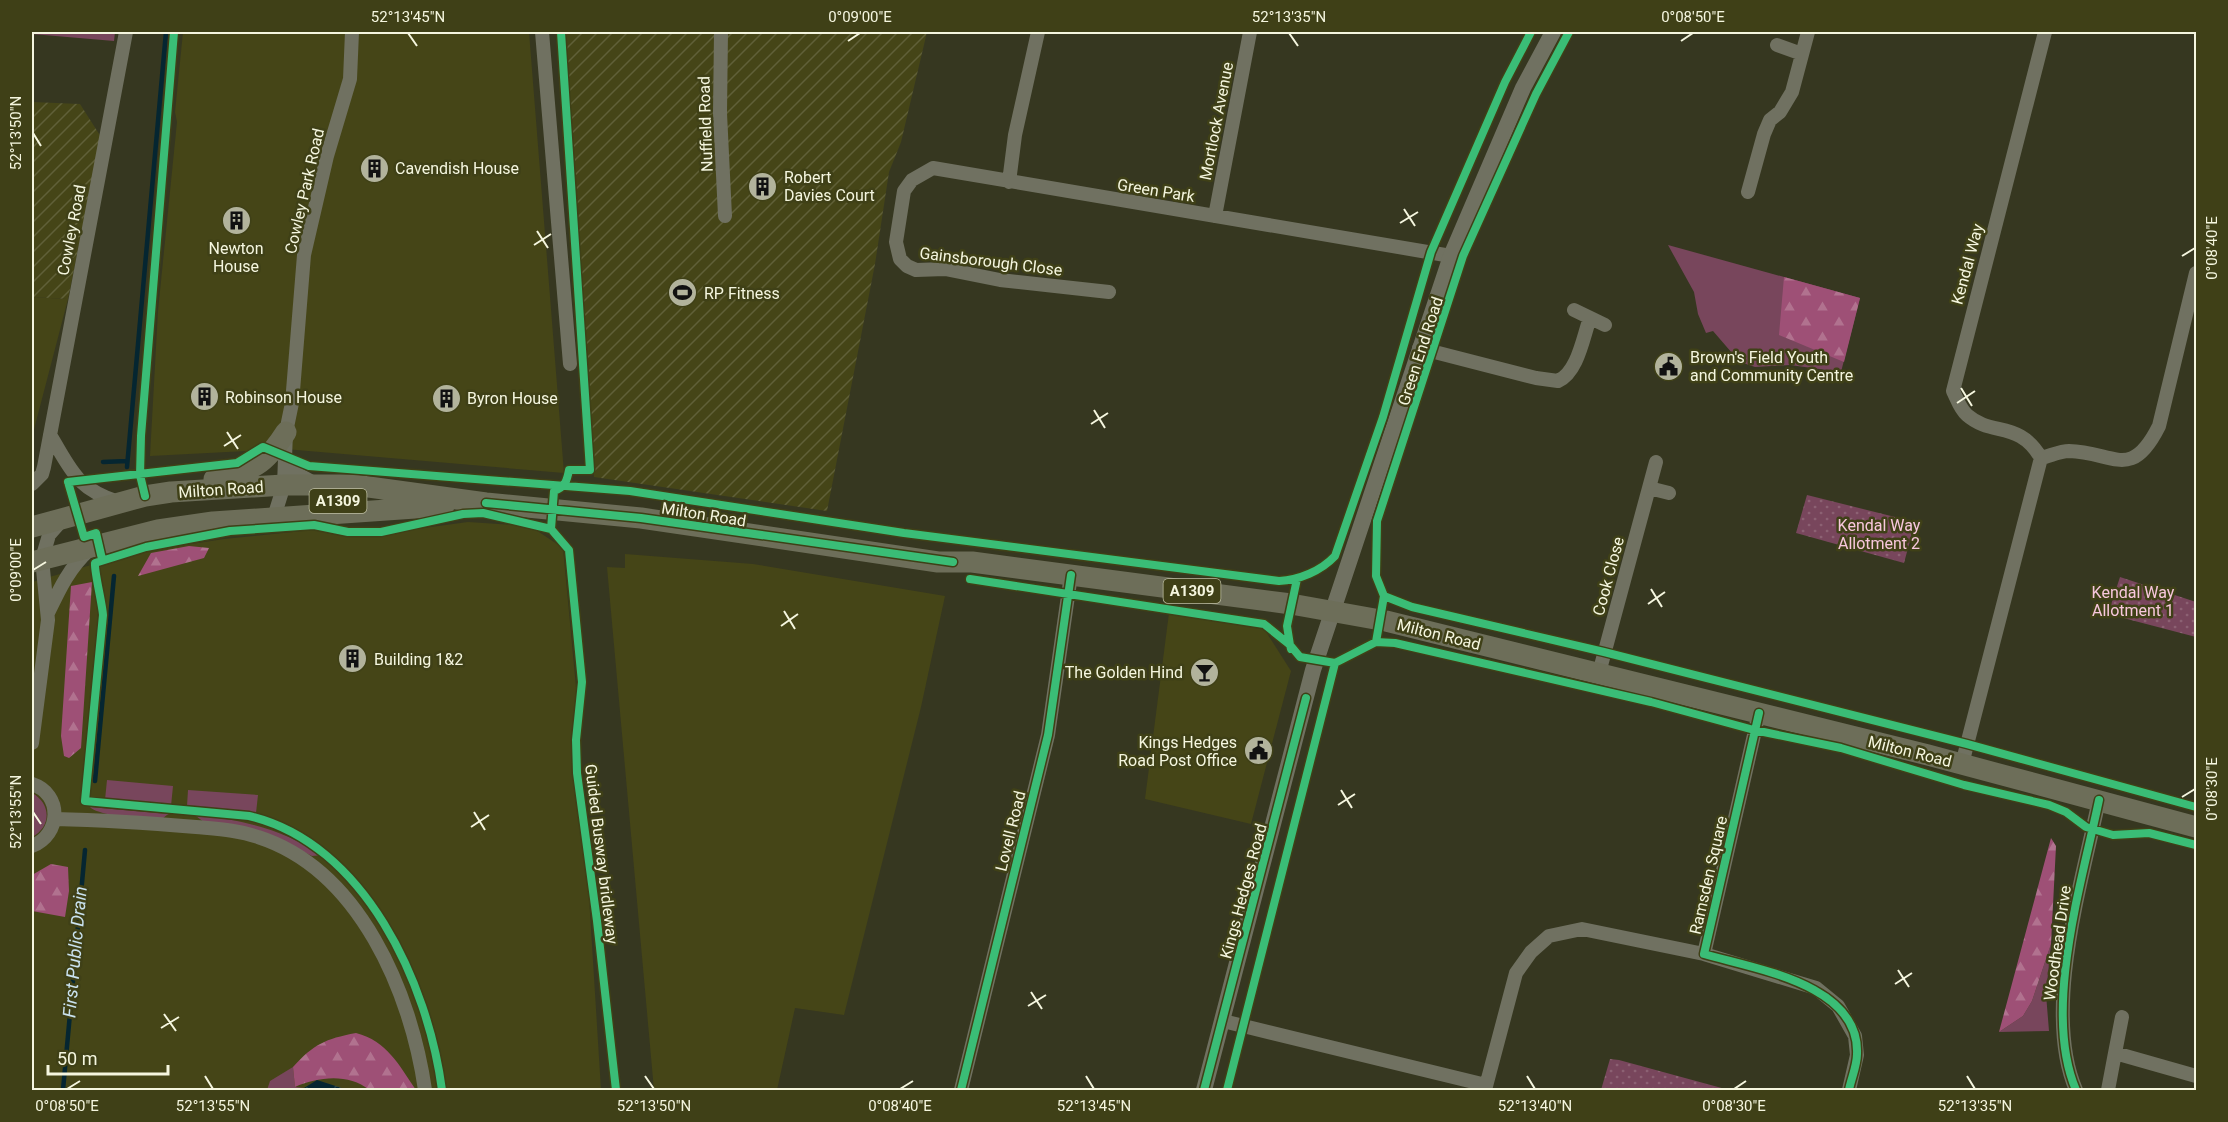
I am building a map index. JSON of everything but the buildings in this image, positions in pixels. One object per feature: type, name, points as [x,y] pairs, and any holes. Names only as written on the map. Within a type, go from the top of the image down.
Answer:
[{"type":"main road","name":"A1309","points":[[171,492],[188,484],[250,470],[267,459],[286,432]]},
{"type":"main road","name":"A1309","points":[[284,485],[291,495],[302,500],[372,501],[398,509]]},
{"type":"main road","name":"Milton Road","points":[[32,527],[171,492],[284,485],[354,485],[486,503],[641,518],[938,562],[972,562],[1333,611],[1386,621],[1759,713],[1962,764],[2196,827]]},
{"type":"main road","name":"Milton Road","points":[[35,558],[158,530],[274,516],[486,503]]},
{"type":"street","name":"Cowley Road","points":[[32,484],[42,474],[44,466],[126,32]]},
{"type":"street","name":"Cowley Park Road","points":[[274,516],[284,485],[286,432],[292,403],[304,255],[327,156],[350,78],[352,32]]},
{"type":"street","points":[[542,32],[570,364]]},
{"type":"street","name":"Nuffield Road","points":[[720,32],[720,113],[725,216]]},
{"type":"street","points":[[1009,182],[1015,135],[1038,32]]},
{"type":"street","name":"Mortlock Avenue","points":[[1215,216],[1250,32]]},
{"type":"street","name":"Green End Road","points":[[1333,611],[1451,256],[1523,88],[1553,32]]},
{"type":"street","points":[[1749,192],[1764,134],[1770,120],[1780,112],[1792,92],[1808,32]]},
{"type":"street","name":"Kendal Way","points":[[2041,458],[2034,445],[2016,432],[1989,426],[1967,416],[1953,391],[2044,32]]},
{"type":"street","points":[[1777,45],[1802,54]]},
{"type":"street","name":"Green Park","points":[[897,231],[904,191],[912,180],[933,168],[1451,256]]},
{"type":"street","name":"Gainsborough Close","points":[[897,231],[896,242],[900,259],[916,270],[945,269],[1000,280],[1109,292]]},
{"type":"street","points":[[1962,764],[2041,458],[2066,451],[2122,460],[2135,457],[2147,449],[2158,426],[2196,273]]},
{"type":"street","points":[[1574,310],[1605,325]]},
{"type":"street","points":[[1419,348],[1536,378],[1558,381],[1569,373],[1590,318]]},
{"type":"street","points":[[50,435],[79,482],[101,497],[121,503]]},
{"type":"street","name":"A1309","points":[[285,457],[297,474],[316,485]]},
{"type":"street","name":"Cook Close","points":[[1599,673],[1656,462]]},
{"type":"street","points":[[1649,488],[1669,493]]},
{"type":"street","points":[[48,613],[35,558],[49,535],[63,519]]},
{"type":"street","points":[[32,743],[48,613],[68,574],[94,546]]},
{"type":"street","name":"Lovell Road","points":[[961,1090],[1048,735],[1071,576]]},
{"type":"street","name":"Kings Hedges Road","points":[[1204,1090],[1313,670],[1333,611]]},
{"type":"street","name":"Ramsden Square","points":[[1704,954],[1759,713]]},
{"type":"street","points":[[32,784],[42,789],[51,799],[55,819],[47,837],[32,846]]},
{"type":"street","name":"Woodhead Drive","points":[[2076,1090],[2065,1045],[2063,999],[2071,939],[2099,800]]},
{"type":"street","points":[[55,819],[241,832],[288,850],[324,874],[366,928],[392,978],[416,1045],[424,1090]]},
{"type":"street","name":"Ramsden Square","points":[[1223,1021],[1485,1088],[1516,973],[1532,952],[1549,936],[1582,929],[1704,954],[1816,988],[1838,1006],[1855,1036],[1857,1055],[1849,1090]]},
{"type":"street","points":[[2108,1090],[2122,1017]]},
{"type":"street","points":[[2115,1053],[2196,1076]]},
{"type":"shaded area","points":[[183,32],[529,32],[564,473],[285,449],[150,456],[158,311],[177,122],[175,112]]},
{"type":"shaded area","points":[[565,32],[927,32],[901,142],[889,172],[875,264],[827,511],[594,477]]},
{"type":"shaded area","points":[[32,102],[80,104],[101,137],[68,299],[32,297]]},
{"type":"shaded area","points":[[32,297],[68,299],[32,437]]},
{"type":"shaded area","points":[[468,522],[530,526],[563,548],[576,687],[601,1090],[32,1090],[32,582],[133,553],[224,539],[312,530],[339,535],[372,535]]},
{"type":"shaded area","points":[[625,554],[753,564],[945,596],[921,707],[844,1015],[795,1008],[777,1090],[654,1090],[607,567],[625,568]]},
{"type":"shaded area","points":[[1169,613],[1263,627],[1291,671],[1251,824],[1145,799]]},
{"type":"green space","points":[[32,32],[115,32],[114,41],[32,34]]},
{"type":"green space","points":[[1668,245],[1860,298],[1841,372],[1790,365],[1755,367],[1728,358],[1732,353],[1713,331],[1706,333],[1698,314],[1694,292]]},
{"type":"green space","points":[[1784,277],[1860,298],[1844,362],[1779,335]]},
{"type":"green space","name":"Kendal Way Allotment 2","points":[[1807,495],[1915,522],[1904,563],[1796,533]]},
{"type":"green space","points":[[189,546],[209,548],[204,558],[138,576],[151,553]]},
{"type":"green space","name":"Kendal Way Allotment 1","points":[[2120,577],[2196,602],[2196,637],[2108,614]]},
{"type":"green space","points":[[92,582],[81,748],[69,758],[64,756],[61,736],[71,586]]},
{"type":"green space","points":[[107,780],[173,786],[171,806],[105,800]]},
{"type":"green space","points":[[188,790],[258,795],[256,813],[187,806]]},
{"type":"green space","points":[[32,793],[43,803],[47,815],[39,833],[32,837]]},
{"type":"green space","points":[[90,807],[169,814],[155,820],[135,819],[102,813]]},
{"type":"green space","points":[[196,816],[262,827],[293,839],[323,855],[312,856],[270,835],[205,823]]},
{"type":"green space","points":[[2051,838],[2056,846],[2051,944],[2032,1001],[2023,1016],[1999,1032]]},
{"type":"green space","points":[[51,864],[68,867],[69,891],[65,917],[32,911],[32,875]]},
{"type":"green space","points":[[2051,944],[2046,994],[2049,1031],[1999,1032],[2023,1016],[2032,1001]]},
{"type":"green space","points":[[356,1033],[384,1048],[398,1063],[416,1090],[369,1090],[352,1081],[333,1078],[295,1087],[293,1067],[307,1053],[328,1040]]},
{"type":"green space","points":[[1610,1059],[1619,1060],[1729,1090],[1601,1090]]},
{"type":"green space","points":[[293,1067],[295,1087],[304,1088],[304,1090],[267,1090],[270,1081]]},
{"type":"water","points":[[317,1080],[348,1090],[304,1090]]},
{"type":"waterway","name":"First Public Drain","points":[[127,467],[166,32]]},
{"type":"waterway","points":[[103,462],[127,461]]},
{"type":"waterway","points":[[95,781],[114,576]]},
{"type":"waterway","name":"First Public Drain","points":[[63,1090],[85,850]]},
{"type":"cycle path","points":[[145,496],[140,475],[141,436],[174,32]]},
{"type":"cycle path","points":[[551,529],[554,491],[565,483],[569,470],[590,470],[561,32]]},
{"type":"cycle path","points":[[68,482],[237,463],[263,447],[309,466],[630,491],[904,533],[1279,581],[1302,577],[1323,566],[1335,556],[1383,417],[1431,252],[1505,82],[1531,32]]},
{"type":"cycle path","points":[[1376,642],[1384,596],[1376,576],[1377,521],[1463,256],[1536,94],[1569,32]]},
{"type":"cycle path","points":[[68,482],[84,537],[96,533],[102,559]]},
{"type":"cycle path","points":[[486,503],[641,518],[953,562]]},
{"type":"cycle path","name":"Guided Busway bridleway","points":[[442,1090],[422,1006],[405,964],[384,923],[357,887],[326,855],[290,831],[249,816],[85,801],[103,615],[95,563],[146,547],[230,531],[314,525],[348,532],[381,532],[463,514],[483,513],[551,529],[569,550],[582,682],[576,740],[577,773],[616,1090]]},
{"type":"cycle path","points":[[961,1090],[1048,735],[1071,575]]},
{"type":"cycle path","points":[[970,579],[1264,624],[1290,645],[1291,649]]},
{"type":"cycle path","points":[[1297,579],[1287,626],[1290,645],[1300,657],[1335,663],[1376,642],[1395,643],[1651,702],[1754,730],[1841,748],[1964,785],[2049,805],[2066,812],[2086,827],[2113,835],[2149,833],[2196,845]]},
{"type":"cycle path","points":[[1384,596],[1412,607],[1604,652],[1967,744],[2196,807]]},
{"type":"cycle path","points":[[1227,1090],[1335,663]]},
{"type":"cycle path","points":[[1204,1090],[1306,698]]},
{"type":"cycle path","points":[[1759,713],[1704,954],[1801,983],[1842,1011],[1853,1030],[1857,1054],[1849,1090]]},
{"type":"cycle path","points":[[2076,1090],[2067,1058],[2063,1023],[2064,985],[2075,907],[2099,800]]},
{"type":"place","name":"Cavendish House","points":[[374,168]]},
{"type":"place","name":"Robert Davies Court","points":[[763,186]]},
{"type":"place","name":"Newton House","points":[[236,220]]},
{"type":"place","name":"RP Fitness","points":[[683,293]]},
{"type":"place","name":"Brown's Field Youth and Community Centre","points":[[1669,366]]},
{"type":"place","name":"Robinson House","points":[[204,397]]},
{"type":"place","name":"Byron House","points":[[446,398]]},
{"type":"place","name":"Building 1&2","points":[[353,659]]},
{"type":"place","name":"The Golden Hind","points":[[1204,672]]},
{"type":"place","name":"Kings Hedges Road Post Office","points":[[1258,751]]}]
